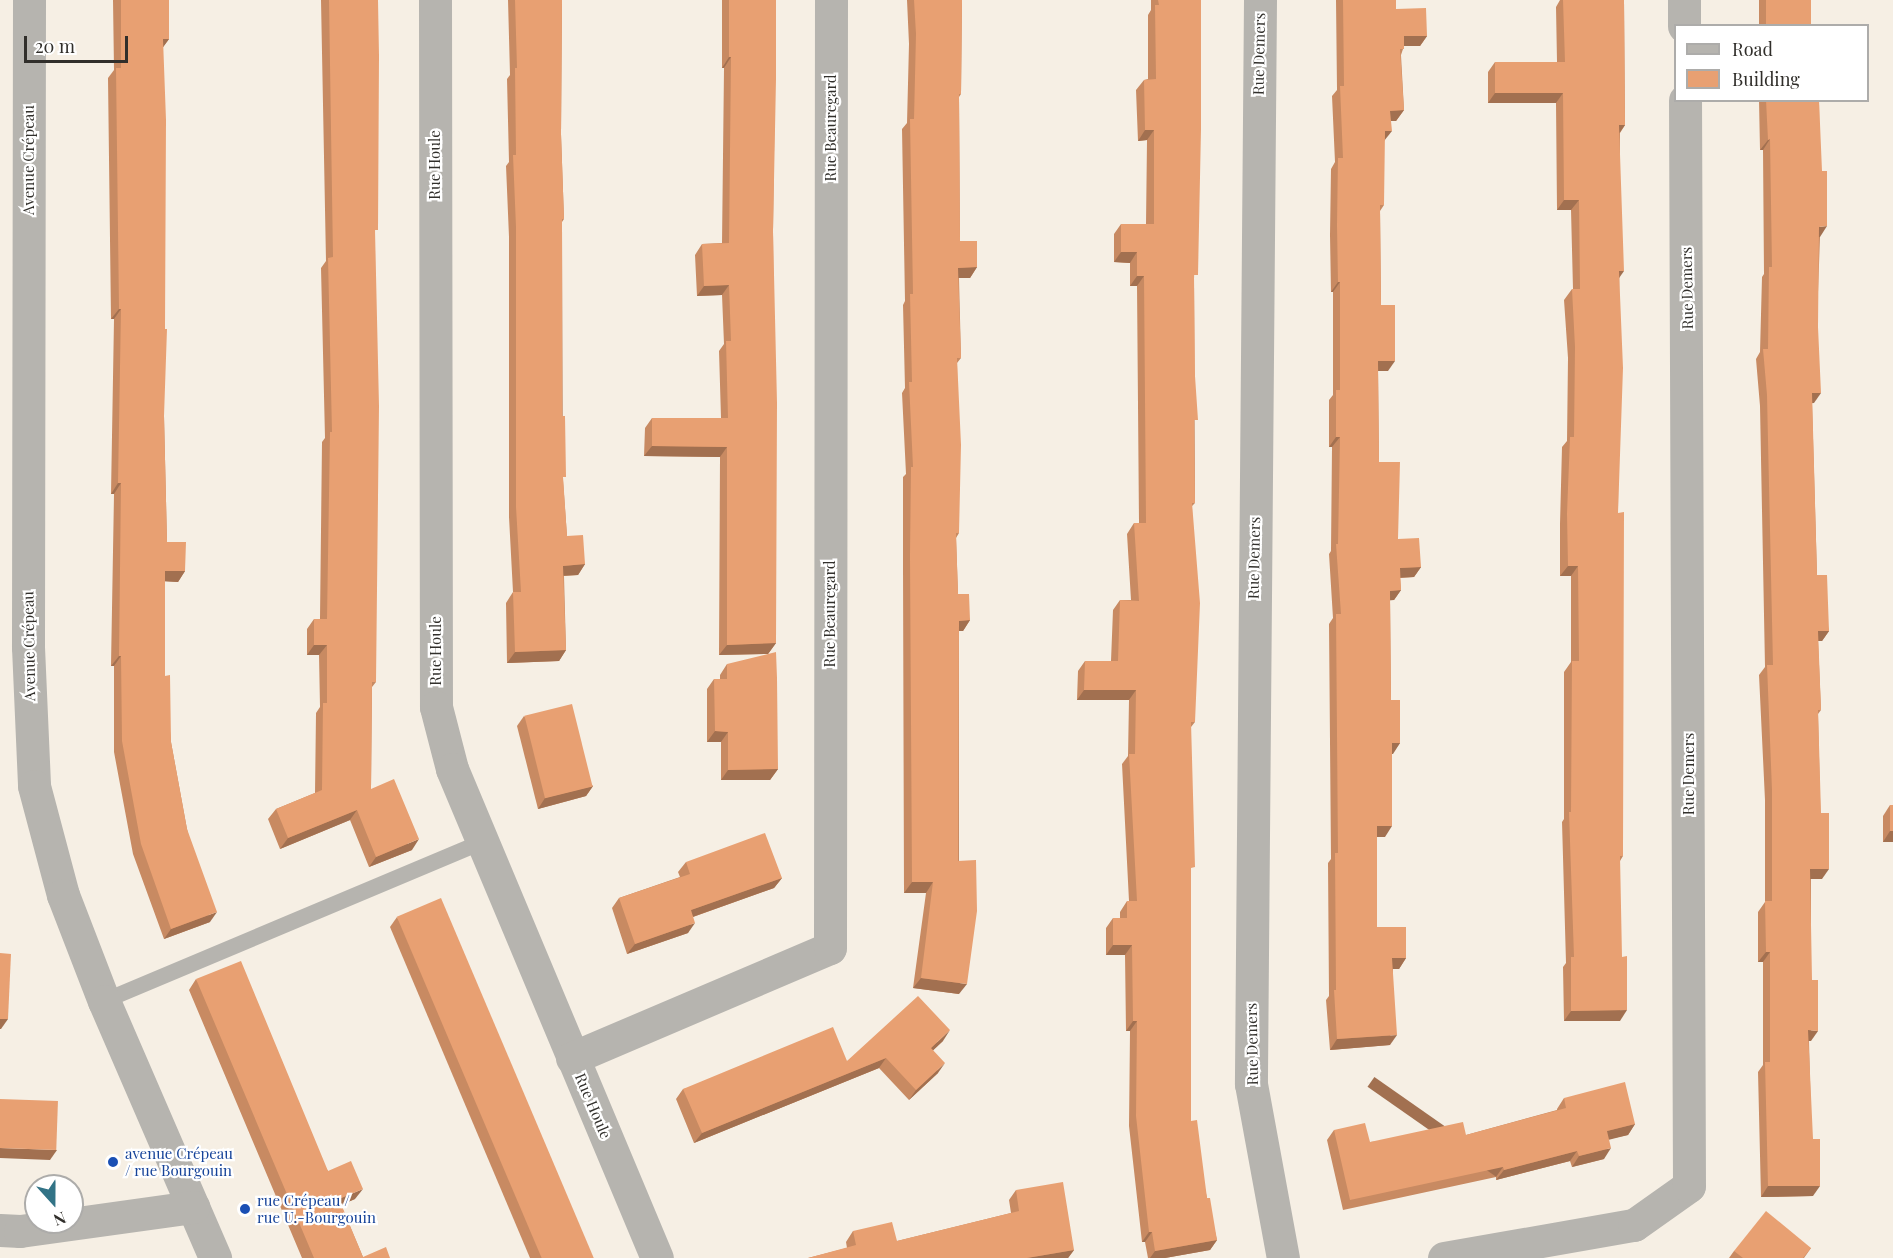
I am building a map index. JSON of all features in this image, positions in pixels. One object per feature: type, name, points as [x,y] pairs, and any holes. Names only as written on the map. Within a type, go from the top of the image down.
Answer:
[{"type":"street","name":"Avenue Crépeau","points":[[29,0],[28,647],[34,786],[63,895],[104,1001],[214,1258]]},
{"type":"street","name":"Rue Houle","points":[[435,0],[436,707],[452,769],[657,1258]]},
{"type":"street","name":"Rue Beauregard","points":[[572,1058],[830,948],[831,0]]},
{"type":"street","name":"Rue Demers","points":[[1260,0],[1251,1084],[1283,1258]]},
{"type":"street","points":[[1684,0],[1684,24]]},
{"type":"street","name":"Rue Demers","points":[[1444,1258],[1634,1225],[1689,1186],[1685,102]]},
{"type":"street","points":[[0,1230],[20,1231],[194,1207]]},
{"type":"lane","points":[[104,1001],[483,842]]},
{"type":"building","points":[[121,0],[169,0],[169,39],[163,39],[166,120],[165,329],[167,329],[164,416],[167,542],[186,542],[185,571],[165,571],[165,676],[170,675],[171,742],[187,829],[217,912],[171,929],[141,844],[122,741],[121,656],[119,656],[121,483],[118,483],[121,309],[119,309],[116,68],[121,68]]},
{"type":"building","points":[[329,0],[378,0],[378,230],[375,230],[379,406],[376,682],[372,682],[371,789],[394,779],[419,839],[376,857],[357,810],[288,838],[276,809],[322,790],[323,703],[327,703],[327,645],[314,645],[314,619],[327,619],[330,432],[332,432],[328,258],[333,257]]},
{"type":"building","points":[[515,0],[562,0],[561,134],[564,219],[562,219],[562,416],[565,416],[566,477],[563,477],[567,536],[583,535],[585,564],[563,566],[566,650],[515,652],[513,592],[521,592],[516,507],[516,227],[513,155],[516,155]]},
{"type":"building","points":[[729,0],[776,0],[773,231],[777,403],[776,643],[727,645],[727,447],[652,446],[652,418],[728,418],[726,341],[731,341],[729,285],[704,286],[702,244],[729,243],[731,57],[729,57]]},
{"type":"building","points":[[914,0],[962,0],[961,94],[959,94],[960,241],[977,241],[977,267],[958,268],[961,358],[957,358],[961,445],[959,533],[956,533],[958,594],[969,594],[970,620],[959,621],[958,861],[976,860],[977,911],[967,984],[921,978],[933,882],[912,882],[910,556],[911,467],[913,467],[909,382],[912,382],[910,119],[914,119],[916,34]]},
{"type":"building","points":[[1158,0],[1201,0],[1198,275],[1194,275],[1198,420],[1194,420],[1195,503],[1192,503],[1200,603],[1195,722],[1191,722],[1195,867],[1191,868],[1191,1121],[1197,1120],[1207,1198],[1210,1198],[1217,1240],[1155,1251],[1152,1232],[1149,1232],[1136,1116],[1137,1021],[1133,1021],[1132,945],[1113,945],[1113,918],[1127,918],[1127,901],[1137,901],[1129,754],[1135,754],[1136,690],[1084,690],[1085,661],[1118,661],[1120,600],[1139,601],[1134,523],[1146,523],[1144,276],[1137,276],[1137,252],[1121,252],[1121,224],[1154,224],[1154,130],[1145,130],[1144,80],[1156,79],[1155,5],[1159,5]]},
{"type":"building","points":[[1343,0],[1396,0],[1396,9],[1426,8],[1427,36],[1404,36],[1404,49],[1400,49],[1404,110],[1390,111],[1392,131],[1385,131],[1384,205],[1380,205],[1381,305],[1395,305],[1395,361],[1378,361],[1379,462],[1400,462],[1398,539],[1419,538],[1421,567],[1400,568],[1401,590],[1390,591],[1391,700],[1400,700],[1400,743],[1392,743],[1392,826],[1377,826],[1377,927],[1406,927],[1406,958],[1392,958],[1397,1035],[1337,1039],[1334,990],[1336,990],[1335,853],[1338,853],[1336,614],[1341,614],[1336,544],[1338,544],[1340,437],[1336,437],[1336,390],[1340,390],[1340,282],[1338,282],[1337,225],[1338,158],[1343,158],[1340,86],[1344,86]]},
{"type":"building","points":[[1563,0],[1624,0],[1625,125],[1619,125],[1624,271],[1619,271],[1623,368],[1618,513],[1624,512],[1623,856],[1620,856],[1622,957],[1627,956],[1627,1010],[1571,1011],[1571,957],[1574,957],[1569,812],[1571,812],[1572,661],[1579,661],[1578,566],[1568,566],[1567,514],[1570,437],[1574,437],[1575,347],[1572,289],[1580,289],[1579,200],[1564,200],[1563,93],[1495,93],[1495,62],[1565,62]]},
{"type":"building","points":[[1766,0],[1811,0],[1811,24],[1766,24]]},
{"type":"building","points":[[1766,102],[1819,102],[1822,171],[1827,171],[1827,226],[1819,227],[1818,327],[1821,393],[1812,393],[1817,575],[1827,575],[1829,631],[1818,631],[1821,710],[1818,710],[1821,813],[1829,813],[1829,869],[1810,869],[1812,980],[1818,980],[1818,1031],[1808,1030],[1813,1139],[1820,1139],[1820,1186],[1768,1186],[1765,1062],[1770,1062],[1770,952],[1766,952],[1765,901],[1772,901],[1772,790],[1767,665],[1773,665],[1767,395],[1763,349],[1768,349],[1769,267],[1772,267],[1770,139],[1768,140]]},
{"type":"building","points":[[776,652],[778,769],[728,770],[728,732],[715,731],[714,679],[727,679],[727,664]]},
{"type":"building","points":[[572,704],[593,786],[545,798],[524,716]]},
{"type":"building","points":[[1890,805],[1893,805],[1893,831],[1890,831]]},
{"type":"building","points":[[765,833],[782,878],[691,910],[695,923],[635,944],[619,898],[690,874],[686,862]]},
{"type":"building","points":[[441,898],[594,1258],[542,1258],[397,917]]},
{"type":"building","points":[[0,953],[11,954],[8,1019],[0,1019]]},
{"type":"building","points":[[241,961],[328,1171],[351,1161],[363,1189],[339,1199],[363,1257],[386,1247],[390,1258],[314,1258],[196,979]]},
{"type":"building","points":[[918,996],[950,1030],[931,1048],[945,1063],[916,1090],[886,1058],[702,1133],[683,1089],[833,1027],[847,1061]]},
{"type":"building","points":[[1625,1082],[1635,1124],[1607,1131],[1611,1148],[1579,1156],[1577,1151],[1504,1170],[1503,1167],[1350,1200],[1334,1130],[1365,1123],[1370,1142],[1463,1122],[1466,1135],[1566,1108],[1564,1098]]},
{"type":"building","points":[[0,1099],[58,1101],[56,1150],[0,1148]]},
{"type":"building","points":[[1063,1182],[1074,1250],[1027,1258],[808,1258],[856,1245],[853,1231],[892,1222],[897,1241],[1019,1211],[1016,1190]]},
{"type":"building","points":[[1766,1211],[1811,1248],[1803,1258],[1743,1258],[1734,1251]]},
{"type":"place","name":"avenue Crépeau / rue Bourgouin","points":[[113,1162]]},
{"type":"place","name":"rue Crépeau / rue U.-Bourgouin","points":[[245,1209]]}]
